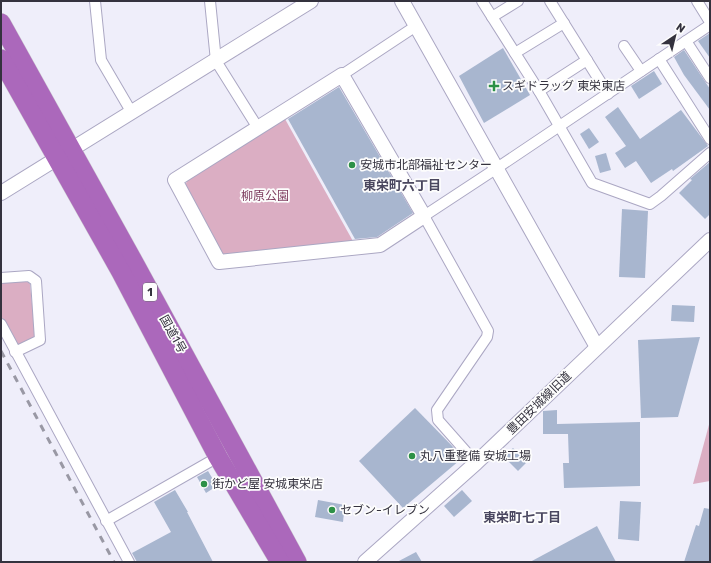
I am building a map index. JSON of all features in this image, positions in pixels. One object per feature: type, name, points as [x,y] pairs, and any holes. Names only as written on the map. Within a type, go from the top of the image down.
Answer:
[{"type":"highway","name":"国道1号","points":[[1,23],[121,272],[218,457],[280,562]]},
{"type":"highway","name":"国道1号","points":[[1,59],[137,268],[297,562]]},
{"type":"street","points":[[95,1],[101,60],[132,113]]},
{"type":"street","points":[[210,1],[216,61],[258,128]]},
{"type":"street","points":[[1,193],[311,1]]},
{"type":"street","points":[[402,1],[597,347]]},
{"type":"street","points":[[482,1],[539,91],[592,183],[650,204],[710,153]]},
{"type":"street","points":[[492,17],[518,1]]},
{"type":"street","points":[[550,1],[608,94]]},
{"type":"street","points":[[697,1],[710,22]]},
{"type":"street","points":[[515,54],[564,23]]},
{"type":"street","points":[[416,26],[342,75],[175,180],[219,262],[380,245],[710,25]]},
{"type":"street","points":[[686,41],[710,78]]},
{"type":"street","points":[[624,46],[642,71]]},
{"type":"street","points":[[659,59],[710,139]]},
{"type":"street","points":[[539,91],[587,60]]},
{"type":"street","points":[[342,75],[424,216],[488,331],[487,337],[437,410],[438,420],[476,462]]},
{"type":"street","name":"豊田安城線旧道","points":[[365,562],[476,462],[710,240]]},
{"type":"street","points":[[1,278],[29,276],[36,281],[40,340],[15,352]]},
{"type":"street","points":[[1,324],[129,562]]},
{"type":"street","points":[[106,521],[218,457]]},
{"type":"green space","name":"柳原公園","points":[[285,119],[354,243],[226,256],[222,253],[185,186],[187,181]]},
{"type":"green space","points":[[25,280],[30,284],[35,334],[34,338],[21,345],[15,344],[1,316],[1,281]]},
{"type":"green space","points":[[710,421],[710,481],[693,484]]},
{"type":"building","points":[[710,33],[710,58],[698,41]]},
{"type":"building","name":"スギドラッグ 東栄東店","points":[[503,48],[530,95],[484,123],[459,76]]},
{"type":"building","points":[[684,50],[710,89],[710,110],[684,75],[674,57]]},
{"type":"building","points":[[654,71],[662,84],[639,99],[631,86]]},
{"type":"building","name":"安城市北部福祉センター","points":[[339,87],[413,213],[377,237],[355,239],[288,119]]},
{"type":"building","points":[[618,107],[640,139],[681,110],[708,146],[673,171],[672,169],[651,183],[636,161],[625,168],[615,153],[626,146],[605,117]]},
{"type":"building","points":[[589,128],[599,142],[589,149],[580,134]]},
{"type":"building","points":[[606,153],[611,170],[600,173],[595,156]]},
{"type":"building","points":[[710,162],[710,214],[705,219],[679,193],[692,180],[690,179]]},
{"type":"building","points":[[622,209],[648,211],[645,278],[619,277]]},
{"type":"building","points":[[672,305],[695,306],[694,322],[671,321]]},
{"type":"building","points":[[700,337],[678,417],[641,418],[638,340]]},
{"type":"building","name":"丸八重整備 安城工場","points":[[415,408],[459,453],[460,460],[403,508],[359,461]]},
{"type":"building","points":[[557,410],[557,424],[640,422],[640,486],[564,488],[563,463],[569,463],[568,434],[543,434],[543,411]]},
{"type":"building","points":[[513,448],[527,462],[518,471],[504,457]]},
{"type":"building","points":[[208,471],[217,486],[206,493],[197,477]]},
{"type":"building","points":[[175,490],[188,512],[213,562],[137,562],[132,553],[171,532],[154,502]]},
{"type":"building","points":[[462,490],[472,501],[454,517],[444,506]]},
{"type":"building","points":[[318,500],[345,505],[343,522],[315,517]]},
{"type":"building","points":[[620,501],[641,502],[639,541],[618,539]]},
{"type":"building","points":[[704,508],[710,509],[710,562],[684,562],[696,525],[699,526]]},
{"type":"building","points":[[597,526],[616,562],[530,562]]},
{"type":"building","points":[[416,552],[422,562],[397,562]]},
{"type":"railway","points":[[1,351],[114,562]]},
{"type":"place","name":"スギドラッグ 東栄東店","points":[[494,86]]},
{"type":"place","name":"安城市北部福祉センター","points":[[352,165]]},
{"type":"place","name":"丸八重整備 安城工場","points":[[412,456]]},
{"type":"place","name":"街かど屋 安城東栄店","points":[[204,484]]},
{"type":"place","name":"セブン-イレブン","points":[[332,510]]},
{"type":"district","name":"東栄町六丁目","points":[[402,185]]},
{"type":"district","name":"東栄町七丁目","points":[[522,517]]}]
